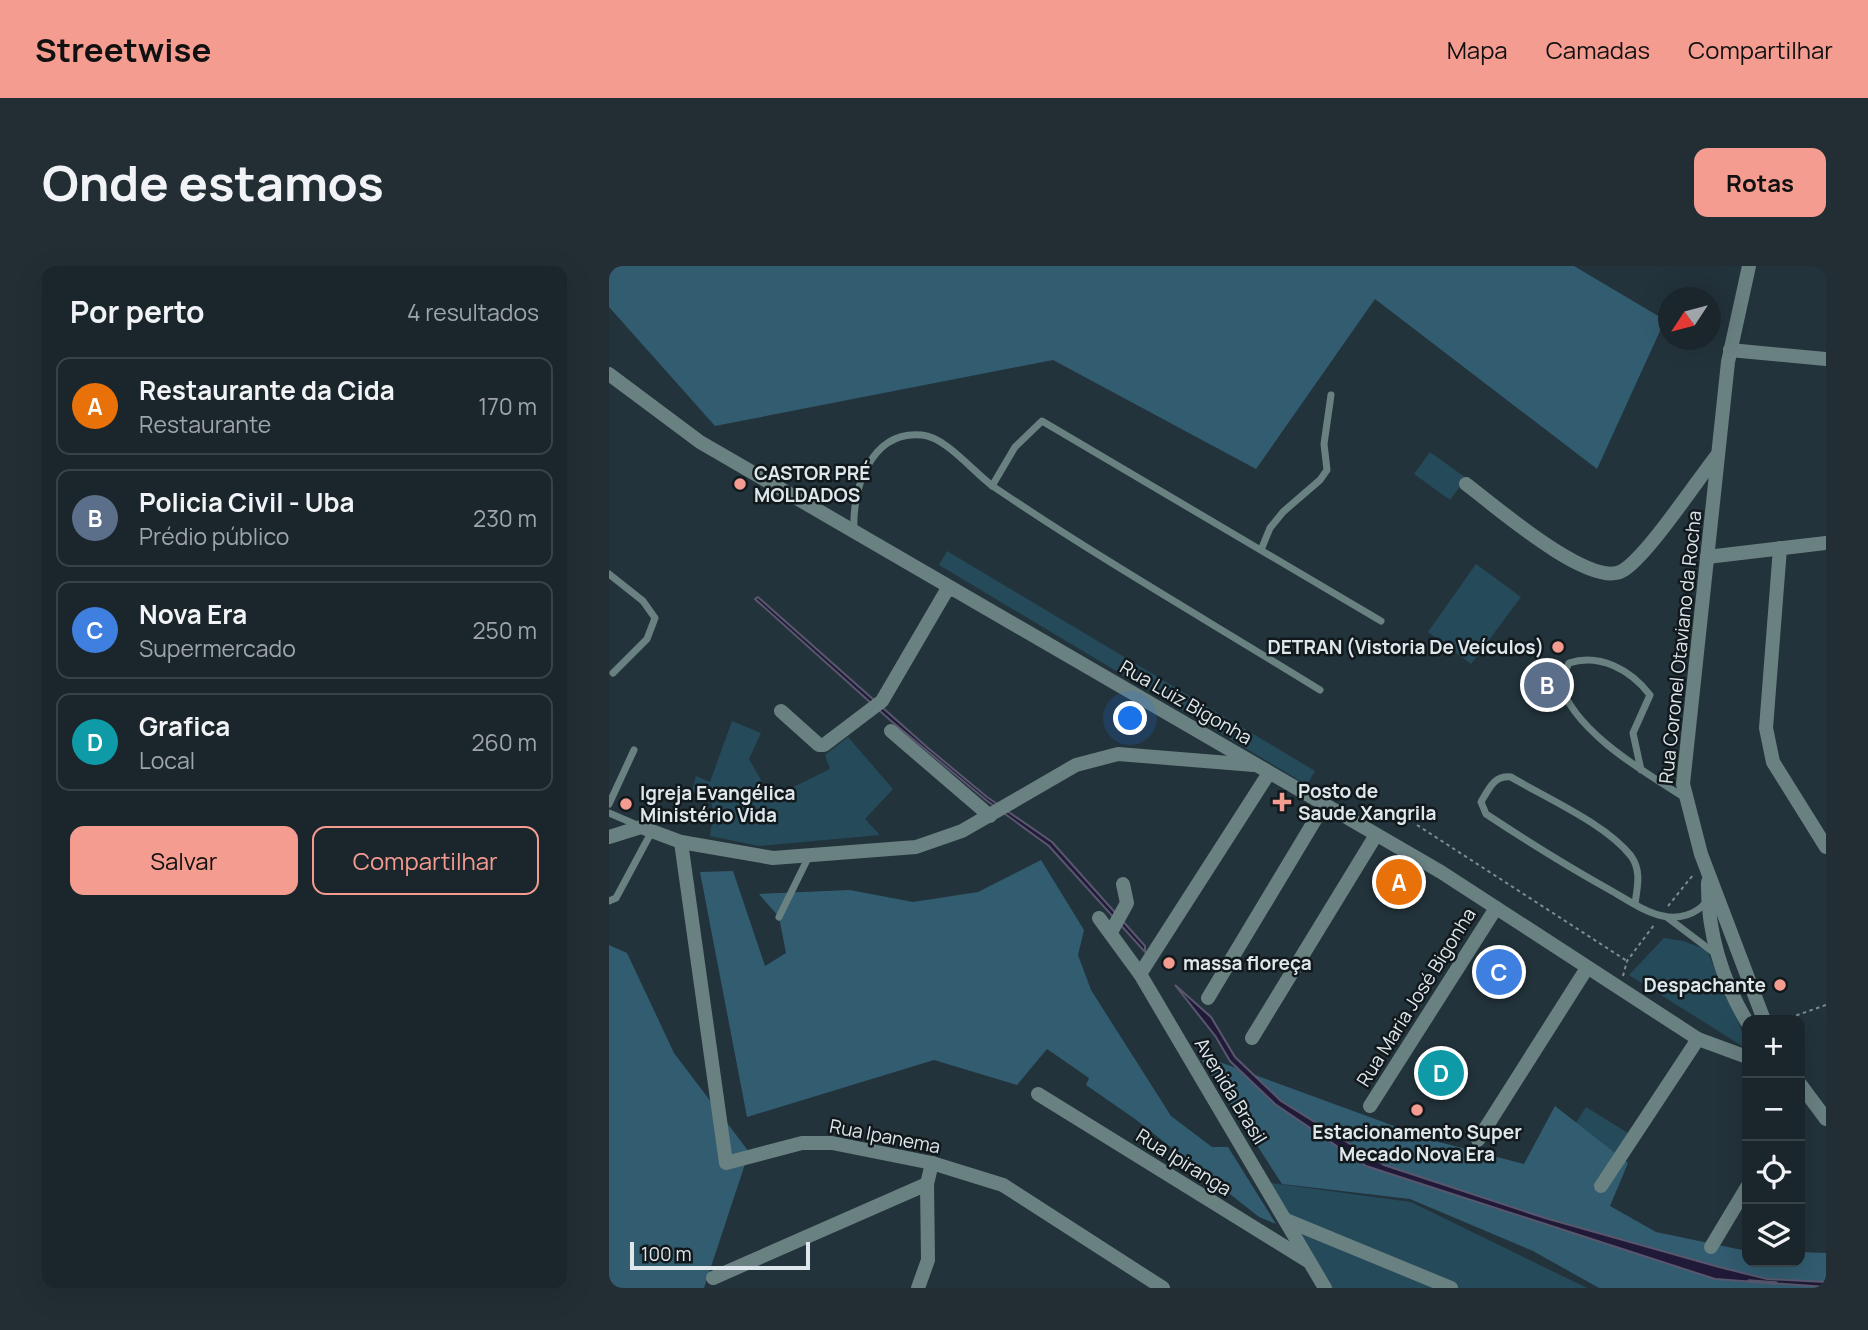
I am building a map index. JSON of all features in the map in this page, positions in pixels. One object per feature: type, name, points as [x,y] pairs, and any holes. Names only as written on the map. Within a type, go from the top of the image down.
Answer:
[{"type":"street","name":"Rua Coronel Otaviano da Rocha","points":[[1749,266],[1730,350],[1683,784],[1708,873],[1762,1015]]},
{"type":"street","points":[[1730,350],[1826,359]]},
{"type":"street","name":"Rua Luiz Bigonha","points":[[609,374],[700,442],[1376,835],[1496,908],[1697,1039],[1742,1056]]},
{"type":"street","points":[[1467,484],[1572,562],[1607,575],[1622,572],[1639,556],[1718,454]]},
{"type":"street","points":[[1707,557],[1823,543],[1826,529]]},
{"type":"street","points":[[1780,548],[1766,728],[1773,762],[1826,848]]},
{"type":"street","points":[[781,711],[822,746],[883,701],[949,588],[954,590]]},
{"type":"street","points":[[891,731],[990,816]]},
{"type":"street","points":[[609,837],[646,828],[681,842],[773,858],[916,847],[962,831],[1076,765],[1118,754],[1159,756],[1217,764],[1256,765]]},
{"type":"street","points":[[1140,974],[1156,953],[1269,773]]},
{"type":"street","points":[[1208,998],[1324,805]]},
{"type":"street","points":[[1252,1038],[1376,835]]},
{"type":"street","name":"Rua Ipanema","points":[[681,842],[726,1163],[802,1143],[832,1143],[932,1163],[1003,1185],[1163,1288]]},
{"type":"street","points":[[1708,873],[1708,900],[1717,955],[1744,1015]]},
{"type":"street","points":[[1116,924],[1127,903],[1123,884]]},
{"type":"street","name":"Rua Maria José Bigonha","points":[[1370,1106],[1496,908]]},
{"type":"street","name":"Avenida Brasil","points":[[1099,918],[1116,924],[1140,974],[1325,1288]]},
{"type":"street","points":[[1478,1140],[1587,968]]},
{"type":"street","points":[[1601,1186],[1697,1039]]},
{"type":"street","points":[[1805,1091],[1826,1119]]},
{"type":"street","name":"Rua Ipiranga","points":[[1038,1094],[1310,1262]]},
{"type":"street","points":[[1805,1105],[1826,1119]]},
{"type":"street","points":[[918,1288],[928,1260],[927,1184],[932,1163]]},
{"type":"street","points":[[713,1278],[927,1184]]},
{"type":"street","points":[[1711,1247],[1742,1195]]},
{"type":"street","points":[[1286,1220],[1451,1288]]},
{"type":"lane","points":[[1261,550],[1270,528],[1283,512],[1320,480],[1327,470],[1324,444],[1331,395]]},
{"type":"lane","points":[[992,486],[1016,447],[1042,421],[1381,621]]},
{"type":"lane","points":[[854,531],[854,497],[865,467],[883,449],[903,438],[920,435],[938,439],[992,486],[1320,690]]},
{"type":"lane","points":[[609,574],[643,601],[655,618],[647,639],[613,673]]},
{"type":"lane","points":[[1641,770],[1633,733],[1650,695],[1636,678],[1611,664],[1597,659],[1569,663],[1560,682],[1569,706],[1641,770],[1685,797]]},
{"type":"lane","points":[[609,804],[634,750]]},
{"type":"lane","points":[[1635,904],[1639,875],[1631,857],[1601,830],[1511,777],[1503,776],[1494,781],[1481,802],[1486,814],[1571,869],[1635,904],[1664,917],[1717,955]]},
{"type":"lane","points":[[609,813],[646,828],[616,898],[609,901]]},
{"type":"lane","points":[[779,917],[810,855]]},
{"type":"lane","points":[[1664,917],[1694,912],[1708,900]]},
{"type":"path","points":[[1417,825],[1627,961],[1664,917],[1693,876]]},
{"type":"path","points":[[1797,1015],[1826,1005]]},
{"type":"shaded area","points":[[609,266],[1574,266],[1658,316],[1658,335],[1597,469],[1375,299],[1256,469],[1053,360],[715,426],[609,307]]},
{"type":"shaded area","points":[[1430,452],[1466,478],[1450,500],[1414,474]]},
{"type":"shaded area","points":[[947,551],[1315,771],[1307,785],[939,565]]},
{"type":"shaded area","points":[[1476,564],[1521,597],[1471,664],[1428,632]]},
{"type":"shaded area","points":[[758,597],[928,748],[987,797],[1052,842],[1145,946],[1145,952],[1049,846],[986,800],[890,720],[755,599]]},
{"type":"shaded area","points":[[732,721],[761,733],[749,759],[771,798],[830,769],[825,755],[848,737],[893,789],[865,819],[880,835],[759,846],[710,836],[713,814],[711,801],[692,791],[696,776],[710,782]]},
{"type":"shaded area","points":[[1041,860],[1084,930],[1078,955],[1091,990],[1171,1116],[1212,1147],[1228,1147],[1276,1224],[1259,1217],[1135,1119],[1086,1085],[1089,1078],[1047,1049],[1017,1085],[934,1060],[747,1117],[700,872],[733,871],[765,966],[786,953],[779,917],[759,894],[850,890],[913,902],[978,892]]},
{"type":"shaded area","points":[[1664,938],[1683,941],[1707,950],[1742,1032],[1742,1046],[1629,975]]},
{"type":"shaded area","points":[[609,945],[627,953],[674,1053],[749,1152],[704,1288],[609,1288]]},
{"type":"shaded area","points":[[1175,985],[1211,1017],[1235,1057],[1281,1101],[1384,1165],[1545,1218],[1719,1267],[1767,1279],[1826,1282],[1826,1287],[1715,1279],[1366,1166],[1275,1104],[1230,1061],[1216,1037]]},
{"type":"shaded area","points":[[1198,1054],[1435,1141],[1524,1164],[1555,1106],[1628,1163],[1610,1206],[1656,1232],[1742,1250],[1742,1267],[1805,1267],[1805,1252],[1826,1253],[1826,1288],[1599,1288],[1533,1251],[1410,1199],[1282,1184]]},
{"type":"shaded area","points":[[1586,1107],[1628,1133],[1614,1155],[1572,1129]]},
{"type":"shaded area","points":[[1271,1183],[1411,1202],[1587,1288],[1330,1288]]},
{"type":"waterway","points":[[1749,1281],[1776,1283]]},
{"type":"place","name":"CASTOR PRÉ MOLDADOS","points":[[740,484]]},
{"type":"place","name":"DETRAN (Vistoria De Veículos)","points":[[1558,647]]},
{"type":"place","name":"Policia Civil - Uba","points":[[1547,685]]},
{"type":"place","name":"Posto de Saude Xangrila","points":[[1282,802]]},
{"type":"place","name":"Igreja Evangélica Ministério Vida","points":[[626,804]]},
{"type":"place","name":"Restaurante da Cida","points":[[1399,882]]},
{"type":"place","name":"massa floreça","points":[[1169,963]]},
{"type":"place","name":"Nova Era","points":[[1499,972]]},
{"type":"place","name":"Despachante","points":[[1780,985]]},
{"type":"place","name":"Grafica","points":[[1441,1073]]},
{"type":"place","name":"Estacionamento Super Mecado Nova Era","points":[[1417,1110]]}]
